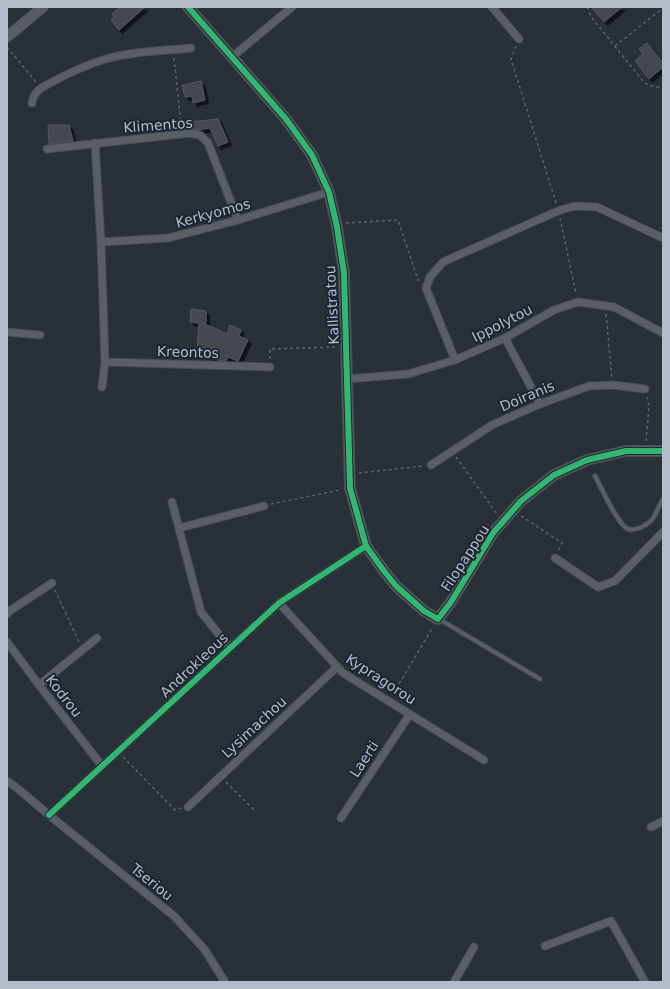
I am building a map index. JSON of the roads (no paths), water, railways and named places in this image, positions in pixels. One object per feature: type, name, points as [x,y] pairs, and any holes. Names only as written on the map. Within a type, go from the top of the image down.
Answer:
[{"type":"street","points":[[7,37],[43,7]]},
{"type":"street","name":"Kallistratou","points":[[188,7],[290,125],[312,155],[328,192],[336,223],[344,273],[350,488],[366,546],[396,586],[424,611],[438,619]]},
{"type":"street","points":[[232,57],[292,7]]},
{"type":"street","points":[[492,7],[519,39]]},
{"type":"street","points":[[32,103],[33,97],[41,88],[65,75],[106,59],[123,55],[191,48]]},
{"type":"street","name":"Klimentos","points":[[47,149],[190,132],[200,135],[208,143],[238,220]]},
{"type":"street","points":[[94,143],[101,242],[104,362],[102,387]]},
{"type":"street","name":"Kerkyomos","points":[[101,242],[168,238],[238,220],[328,192]]},
{"type":"street","points":[[455,360],[426,288],[430,277],[443,262],[558,211],[574,206],[597,207],[663,238]]},
{"type":"street","name":"Ippolytou","points":[[347,379],[408,374],[455,360],[505,338],[554,310],[578,302],[614,307],[663,333]]},
{"type":"street","points":[[7,332],[40,335]]},
{"type":"street","points":[[505,338],[540,404]]},
{"type":"street","name":"Kreontos","points":[[104,362],[270,367]]},
{"type":"street","name":"Doiranis","points":[[431,465],[492,426],[540,404],[589,386],[613,385],[645,389]]},
{"type":"street","name":"Filopappou","points":[[438,619],[451,602],[493,533],[521,501],[554,475],[587,460],[626,451],[663,451]]},
{"type":"street","points":[[172,502],[201,612],[230,648]]},
{"type":"street","points":[[179,528],[264,506]]},
{"type":"street","points":[[555,558],[598,587],[615,580],[663,532]]},
{"type":"street","name":"Androkleous","points":[[49,815],[279,603],[366,546]]},
{"type":"street","points":[[7,614],[52,583]]},
{"type":"street","name":"Kypragorou","points":[[279,603],[342,673],[484,760]]},
{"type":"street","points":[[39,685],[97,638]]},
{"type":"street","name":"Kodrou","points":[[7,642],[102,766]]},
{"type":"street","name":"Lysimachou","points":[[188,807],[337,667]]},
{"type":"street","name":"Laerti","points":[[341,818],[410,714]]},
{"type":"street","name":"Tseriou","points":[[7,781],[18,788],[49,815],[174,916],[205,950],[225,982]]},
{"type":"street","points":[[651,826],[663,821]]},
{"type":"street","points":[[545,946],[611,921],[645,982]]},
{"type":"street","points":[[454,982],[474,947]]},
{"type":"lane","points":[[595,476],[621,524],[627,529],[637,530],[650,522],[656,514],[663,499]]},
{"type":"lane","points":[[438,619],[540,679]]}]
